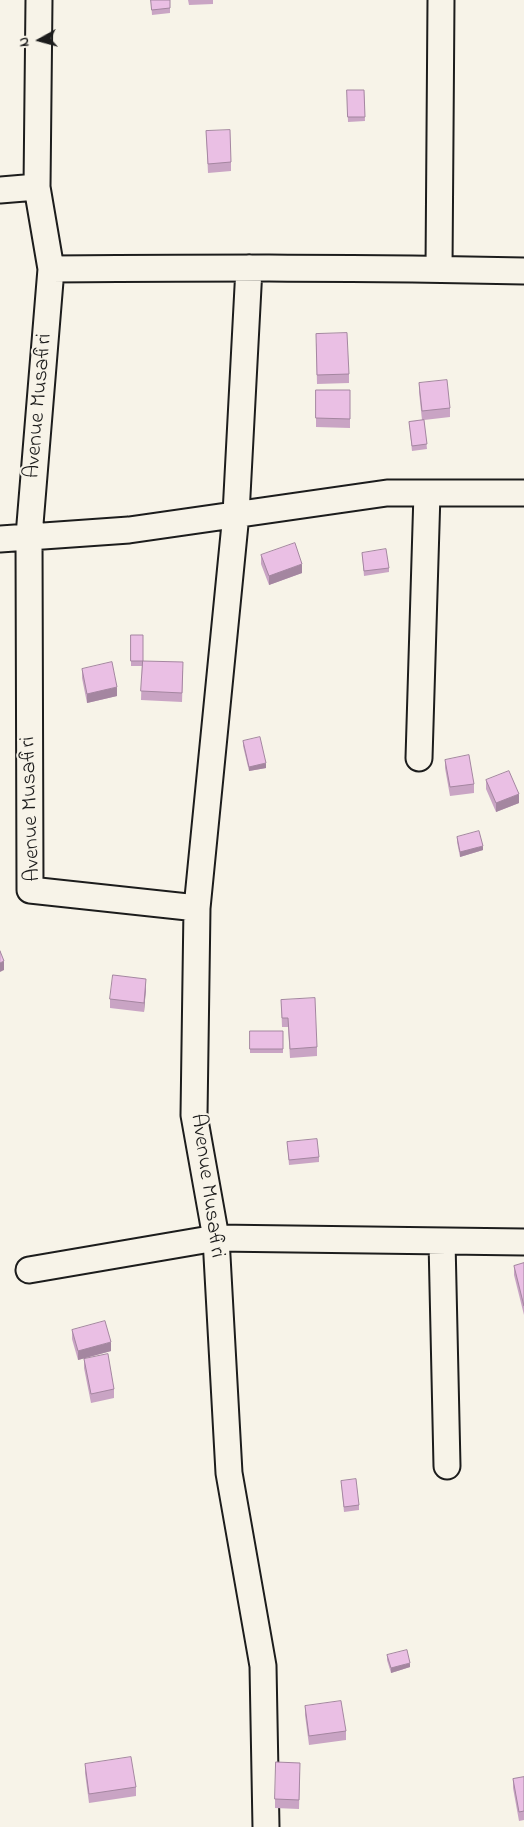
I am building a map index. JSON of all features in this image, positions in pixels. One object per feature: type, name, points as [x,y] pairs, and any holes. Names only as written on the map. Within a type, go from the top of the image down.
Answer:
[{"type":"street","name":"Avenue Musafiri","points":[[39,0],[38,188],[51,269],[29,536],[30,890],[196,908],[194,1115],[216,1238],[229,1473],[263,1666],[266,1827]]},
{"type":"street","points":[[439,268],[441,0]]},
{"type":"street","points":[[0,190],[38,188]]},
{"type":"street","points":[[196,908],[236,514],[249,268]]},
{"type":"street","points":[[51,269],[439,268],[524,271]]},
{"type":"street","points":[[0,539],[129,530],[387,493],[524,493]]},
{"type":"street","points":[[419,758],[427,493]]},
{"type":"street","points":[[28,1270],[216,1238],[524,1242]]},
{"type":"street","points":[[442,1241],[447,1466]]},
{"type":"building","points":[[151,0],[170,0],[170,8],[152,10]]},
{"type":"building","points":[[347,90],[364,90],[365,117],[348,117]]},
{"type":"building","points":[[230,130],[231,162],[208,164],[206,131]]},
{"type":"building","points":[[347,333],[349,374],[317,375],[316,334]]},
{"type":"building","points":[[447,380],[450,408],[422,411],[419,383]]},
{"type":"building","points":[[316,390],[350,390],[350,419],[316,418]]},
{"type":"building","points":[[424,420],[427,444],[412,446],[409,422]]},
{"type":"building","points":[[295,543],[302,564],[269,576],[261,555]]},
{"type":"building","points":[[386,549],[389,568],[364,571],[362,553]]},
{"type":"building","points":[[131,635],[143,635],[143,661],[131,661]]},
{"type":"building","points":[[143,661],[183,662],[182,693],[141,691]]},
{"type":"building","points":[[112,662],[117,687],[87,694],[82,669]]},
{"type":"building","points":[[260,737],[266,763],[249,767],[243,741]]},
{"type":"building","points":[[469,755],[474,784],[450,787],[445,760]]},
{"type":"building","points":[[509,771],[519,794],[496,803],[486,780]]},
{"type":"building","points":[[479,831],[483,846],[460,852],[457,837]]},
{"type":"building","points":[[0,951],[4,961],[0,963]]},
{"type":"building","points":[[113,975],[146,979],[144,1003],[110,999]]},
{"type":"building","points":[[315,998],[317,1047],[290,1049],[288,1018],[282,1018],[281,1000]]},
{"type":"building","points":[[250,1031],[283,1031],[283,1049],[250,1049]]},
{"type":"building","points":[[317,1139],[319,1157],[289,1160],[287,1142]]},
{"type":"building","points":[[524,1263],[524,1306],[514,1266]]},
{"type":"building","points":[[105,1321],[111,1342],[78,1351],[72,1330]]},
{"type":"building","points":[[108,1354],[114,1389],[91,1394],[84,1359]]},
{"type":"building","points":[[356,1479],[359,1505],[344,1507],[341,1481]]},
{"type":"building","points":[[407,1650],[410,1663],[391,1668],[387,1655]]},
{"type":"building","points":[[341,1701],[346,1731],[309,1736],[305,1706]]},
{"type":"building","points":[[131,1757],[136,1787],[89,1794],[85,1764]]},
{"type":"building","points":[[276,1762],[300,1763],[299,1800],[275,1799]]},
{"type":"building","points":[[524,1777],[524,1811],[519,1812],[513,1779]]}]
